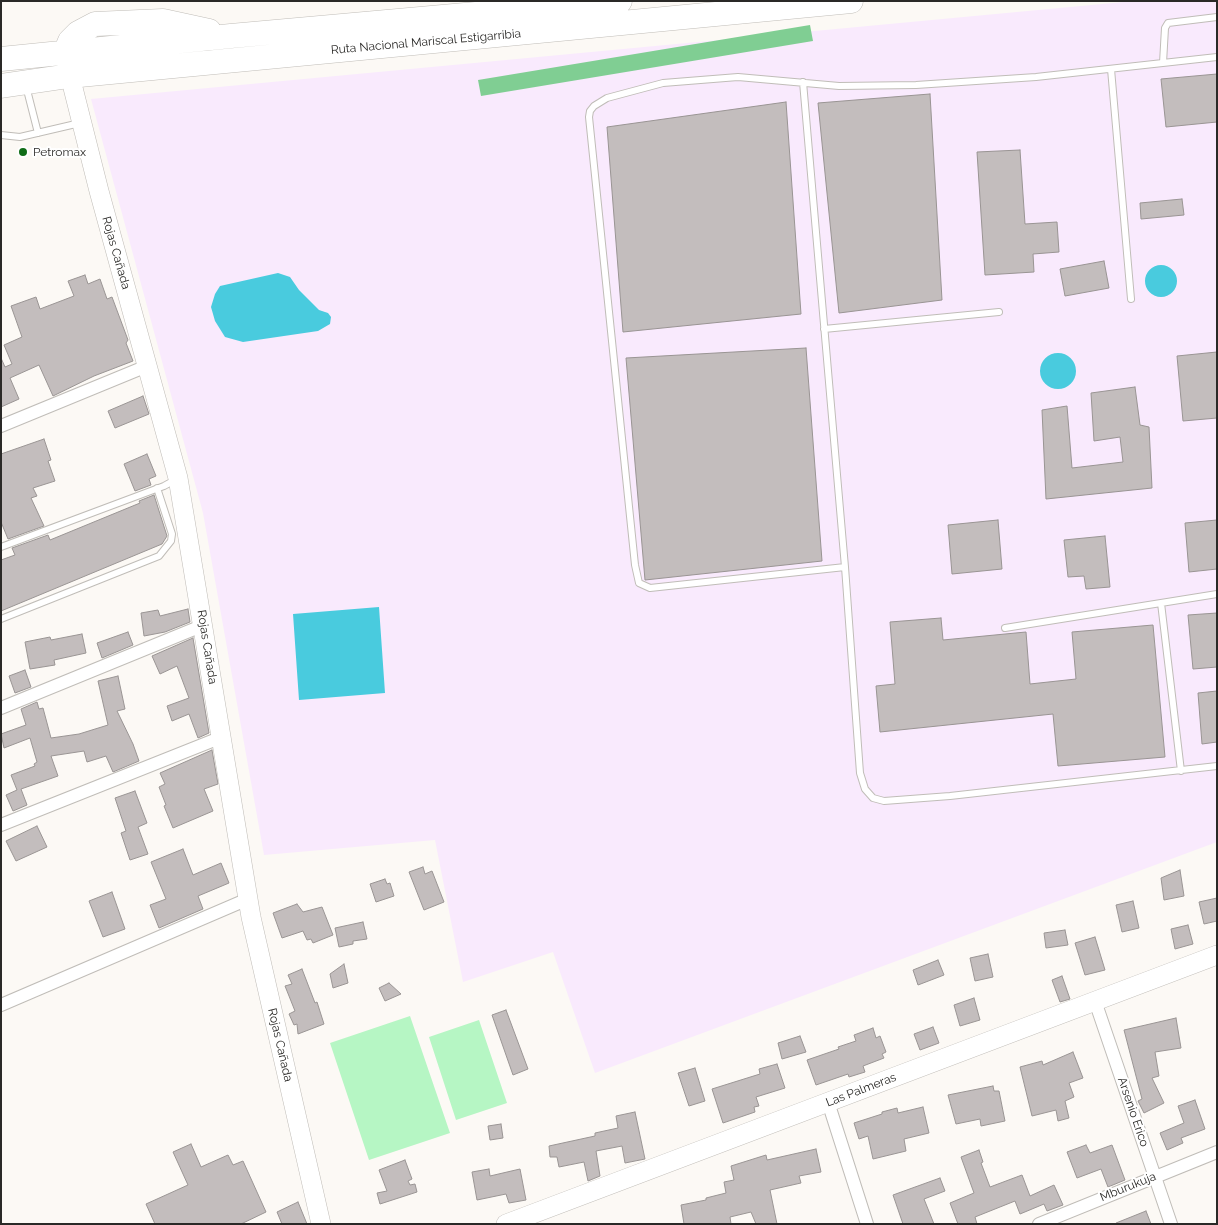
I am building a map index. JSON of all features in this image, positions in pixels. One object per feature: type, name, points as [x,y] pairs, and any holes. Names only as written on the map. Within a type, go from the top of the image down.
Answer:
[{"type":"highway","name":"Ruta Nacional Mariscal Estigarribia","points":[[1,59],[620,1]]},
{"type":"highway","points":[[680,18],[720,7],[780,1]]},
{"type":"highway","name":"Ruta Nacional Mariscal Estigarribia","points":[[1,86],[69,76],[851,1]]},
{"type":"main road","name":"Rojas Cañada","points":[[65,53],[81,123],[178,478],[204,625],[248,899],[321,1224]]},
{"type":"main road","name":"Las Palmeras","points":[[506,1224],[1217,955]]},
{"type":"street","points":[[1,426],[147,366]]},
{"type":"street","points":[[1,708],[204,625]]},
{"type":"street","points":[[1,825],[222,737]]},
{"type":"street","points":[[1,1005],[248,899]]},
{"type":"street","name":"Arsenio Erico","points":[[1095,1001],[1171,1224]]},
{"type":"street","points":[[828,1102],[867,1224]]},
{"type":"street","name":"Mburukuja","points":[[1040,1224],[1217,1152]]},
{"type":"lane","points":[[1163,64],[1165,28],[1168,23],[1217,17]]},
{"type":"lane","points":[[845,567],[650,588],[639,583],[635,565],[589,117],[594,106],[607,98],[663,83],[738,77],[839,86],[916,85],[1036,77],[1217,57]]},
{"type":"lane","points":[[1111,69],[1131,299]]},
{"type":"lane","points":[[26,82],[38,133]]},
{"type":"lane","points":[[803,82],[845,567],[860,772],[865,789],[873,798],[884,801],[950,796],[1217,766]]},
{"type":"lane","points":[[1,135],[20,137],[81,123]]},
{"type":"lane","points":[[824,329],[999,312]]},
{"type":"lane","points":[[1,547],[157,488],[178,478]]},
{"type":"lane","points":[[1,619],[159,556],[171,541],[172,534],[157,488]]},
{"type":"lane","points":[[1005,628],[1217,594]]},
{"type":"lane","points":[[1161,603],[1182,770]]},
{"type":"shaded area","points":[[1134,1],[1217,1],[1217,842],[595,1073],[553,952],[463,982],[435,840],[264,855],[203,513],[91,99]]},
{"type":"green space","points":[[810,25],[813,41],[481,96],[478,80]]},
{"type":"green space","points":[[410,1016],[450,1133],[369,1160],[330,1043]]},
{"type":"green space","points":[[479,1020],[507,1103],[456,1120],[429,1037]]},
{"type":"water","points":[[1161,265],[1173,269],[1177,281],[1173,293],[1161,297],[1149,293],[1145,281],[1149,269]]},
{"type":"water","points":[[278,273],[290,277],[299,290],[319,310],[328,313],[331,317],[330,324],[318,331],[243,342],[225,337],[215,321],[211,307],[220,286]]},
{"type":"water","points":[[1058,353],[1065,354],[1071,358],[1075,364],[1075,378],[1071,384],[1065,388],[1058,389],[1051,388],[1045,384],[1041,378],[1040,371],[1041,364],[1045,358],[1051,354]]},
{"type":"water","points":[[379,607],[385,693],[299,700],[293,614]]},
{"type":"building","points":[[1217,74],[1217,122],[1166,127],[1161,79]]},
{"type":"building","points":[[930,94],[942,300],[839,313],[818,103]]},
{"type":"building","points":[[786,102],[801,314],[623,332],[607,127]]},
{"type":"building","points":[[1020,150],[1025,224],[1057,222],[1059,252],[1033,254],[1034,272],[985,275],[977,152]]},
{"type":"building","points":[[1182,199],[1184,215],[1141,219],[1140,203]]},
{"type":"building","points":[[1104,261],[1109,288],[1065,296],[1060,269]]},
{"type":"building","points":[[85,275],[88,284],[100,279],[107,299],[112,297],[128,340],[126,343],[133,361],[94,376],[53,396],[39,365],[10,378],[19,399],[1,407],[1,358],[5,367],[12,364],[4,345],[22,337],[11,306],[36,297],[40,309],[74,296],[68,281]]},
{"type":"building","points":[[806,348],[822,561],[645,580],[626,358]]},
{"type":"building","points":[[1217,352],[1217,418],[1183,421],[1177,356]]},
{"type":"building","points":[[1135,387],[1140,425],[1149,427],[1152,488],[1046,499],[1042,410],[1067,406],[1072,468],[1123,462],[1120,437],[1094,441],[1091,393]]},
{"type":"building","points":[[143,396],[149,414],[115,428],[108,411]]},
{"type":"building","points":[[44,439],[51,460],[48,461],[55,481],[33,488],[37,496],[31,498],[44,526],[8,539],[1,522],[1,454]]},
{"type":"building","points":[[147,454],[156,476],[149,479],[151,485],[135,491],[124,464]]},
{"type":"building","points":[[154,495],[167,536],[162,544],[1,611],[1,560],[15,555],[12,548],[48,535],[50,540],[140,503],[139,501]]},
{"type":"building","points":[[998,520],[1002,569],[952,574],[948,525]]},
{"type":"building","points":[[1217,520],[1217,569],[1189,572],[1185,523]]},
{"type":"building","points":[[1105,536],[1110,587],[1086,589],[1084,576],[1068,577],[1064,540]]},
{"type":"building","points":[[188,609],[190,622],[165,632],[144,636],[141,613],[158,610],[160,616]]},
{"type":"building","points":[[1217,613],[1217,667],[1193,669],[1188,615]]},
{"type":"building","points":[[941,618],[943,640],[1026,632],[1030,684],[1076,679],[1072,632],[1153,625],[1165,757],[1058,766],[1053,714],[880,732],[876,686],[895,684],[890,622]]},
{"type":"building","points":[[128,632],[133,645],[102,658],[97,643]]},
{"type":"building","points":[[82,634],[86,653],[54,660],[55,665],[30,669],[25,642],[50,637],[51,640]]},
{"type":"building","points":[[193,638],[209,733],[198,738],[189,714],[172,721],[167,706],[189,698],[177,666],[160,674],[152,656]]},
{"type":"building","points":[[25,670],[31,687],[15,693],[9,676]]},
{"type":"building","points":[[118,676],[125,709],[117,711],[139,761],[113,772],[106,756],[87,762],[84,751],[51,756],[58,776],[21,789],[27,805],[13,811],[6,795],[17,790],[11,775],[35,766],[34,764],[37,762],[30,738],[4,748],[1,734],[26,725],[21,709],[37,702],[39,709],[43,708],[51,738],[79,734],[108,725],[98,681]]},
{"type":"building","points":[[1217,691],[1217,742],[1202,744],[1198,693]]},
{"type":"building","points":[[212,750],[218,784],[204,789],[213,811],[173,828],[159,787],[165,784],[160,773]]},
{"type":"building","points":[[135,791],[147,823],[138,827],[148,854],[130,860],[121,833],[126,831],[115,798]]},
{"type":"building","points":[[37,826],[47,847],[16,861],[6,841]]},
{"type":"building","points":[[183,849],[193,875],[221,863],[229,883],[198,896],[203,909],[159,928],[150,905],[166,899],[151,862]]},
{"type":"building","points":[[423,867],[425,874],[432,871],[444,902],[424,910],[409,872]]},
{"type":"building","points":[[1180,870],[1184,896],[1164,900],[1161,878]]},
{"type":"building","points":[[385,879],[387,884],[390,883],[394,896],[376,902],[370,884]]},
{"type":"building","points":[[112,892],[125,929],[103,937],[89,901]]},
{"type":"building","points":[[1217,898],[1217,921],[1204,924],[1199,902]]},
{"type":"building","points":[[1133,901],[1139,928],[1122,932],[1116,905]]},
{"type":"building","points":[[297,904],[303,912],[322,907],[333,935],[313,943],[311,939],[307,940],[303,931],[282,938],[273,913]]},
{"type":"building","points":[[363,922],[367,939],[353,941],[353,944],[339,947],[335,928]]},
{"type":"building","points":[[1188,925],[1193,944],[1175,949],[1171,929]]},
{"type":"building","points":[[1065,930],[1068,945],[1046,948],[1044,933]]},
{"type":"building","points":[[1095,937],[1105,970],[1085,975],[1075,943]]},
{"type":"building","points":[[988,954],[993,977],[975,981],[970,958]]},
{"type":"building","points":[[938,960],[944,975],[918,985],[913,970]]},
{"type":"building","points":[[344,964],[348,983],[333,988],[330,974]]},
{"type":"building","points":[[302,969],[315,1003],[317,1002],[324,1024],[298,1034],[297,1024],[294,1025],[289,1014],[295,1011],[285,986],[292,984],[288,975]]},
{"type":"building","points":[[1062,976],[1070,999],[1060,1002],[1052,980]]},
{"type":"building","points":[[389,983],[401,994],[385,1001],[379,988]]},
{"type":"building","points":[[974,998],[980,1020],[960,1026],[954,1005]]},
{"type":"building","points":[[506,1010],[528,1069],[513,1075],[492,1015]]},
{"type":"building","points":[[1176,1018],[1181,1048],[1155,1052],[1159,1076],[1152,1078],[1164,1103],[1144,1113],[1138,1101],[1142,1099],[1124,1030]]},
{"type":"building","points":[[933,1027],[939,1043],[920,1050],[914,1034]]},
{"type":"building","points":[[873,1028],[876,1038],[880,1036],[886,1052],[882,1054],[884,1058],[863,1066],[865,1072],[849,1077],[848,1074],[816,1085],[807,1060],[856,1041],[854,1035]]},
{"type":"building","points":[[800,1036],[806,1052],[782,1059],[778,1043]]},
{"type":"building","points":[[1073,1052],[1083,1078],[1069,1083],[1074,1097],[1065,1101],[1069,1118],[1058,1121],[1056,1110],[1032,1116],[1020,1067],[1042,1061],[1043,1065]]},
{"type":"building","points":[[777,1064],[785,1088],[756,1097],[759,1106],[754,1107],[755,1112],[723,1123],[712,1089],[760,1074],[759,1069]]},
{"type":"building","points":[[695,1068],[705,1101],[689,1106],[678,1073]]},
{"type":"building","points":[[993,1086],[994,1091],[999,1091],[1005,1121],[981,1126],[980,1119],[956,1124],[948,1095]]},
{"type":"building","points":[[1195,1100],[1205,1129],[1181,1138],[1183,1143],[1167,1150],[1160,1133],[1184,1123],[1178,1106]]},
{"type":"building","points":[[923,1107],[929,1133],[904,1139],[906,1151],[873,1159],[868,1136],[859,1139],[854,1123],[897,1108],[898,1113]]},
{"type":"building","points":[[635,1112],[645,1159],[625,1163],[622,1146],[596,1151],[600,1176],[588,1181],[584,1162],[559,1167],[557,1157],[550,1157],[549,1146],[595,1136],[595,1133],[618,1128],[616,1116]]},
{"type":"building","points":[[501,1124],[503,1138],[490,1140],[488,1126]]},
{"type":"building","points":[[191,1144],[201,1167],[228,1155],[233,1165],[243,1161],[266,1212],[241,1224],[155,1224],[146,1204],[188,1185],[173,1152]]},
{"type":"building","points":[[1086,1145],[1090,1153],[1112,1145],[1125,1180],[1108,1187],[1101,1169],[1077,1178],[1067,1152]]},
{"type":"building","points":[[816,1149],[821,1172],[799,1176],[801,1183],[770,1190],[777,1224],[756,1224],[751,1212],[730,1217],[731,1224],[684,1224],[681,1205],[706,1200],[706,1198],[726,1193],[724,1182],[734,1180],[731,1166],[766,1155],[767,1160]]},
{"type":"building","points":[[979,1150],[983,1162],[981,1163],[990,1187],[1022,1175],[1030,1196],[1054,1185],[1063,1205],[1047,1211],[1044,1204],[1020,1214],[1015,1201],[975,1217],[977,1224],[958,1224],[950,1203],[974,1193],[961,1157]]},
{"type":"building","points":[[405,1160],[412,1179],[408,1181],[410,1185],[415,1184],[417,1192],[380,1204],[377,1193],[387,1191],[379,1170]]},
{"type":"building","points":[[489,1169],[490,1176],[520,1169],[526,1200],[509,1203],[506,1194],[477,1200],[472,1172]]},
{"type":"building","points":[[940,1178],[945,1191],[924,1199],[934,1224],[903,1224],[893,1195]]},
{"type":"building","points":[[298,1202],[307,1224],[282,1224],[277,1212]]},
{"type":"building","points":[[1146,1211],[1151,1224],[1116,1224],[1116,1223]]},
{"type":"place","name":"Petromax","points":[[23,152]]}]
